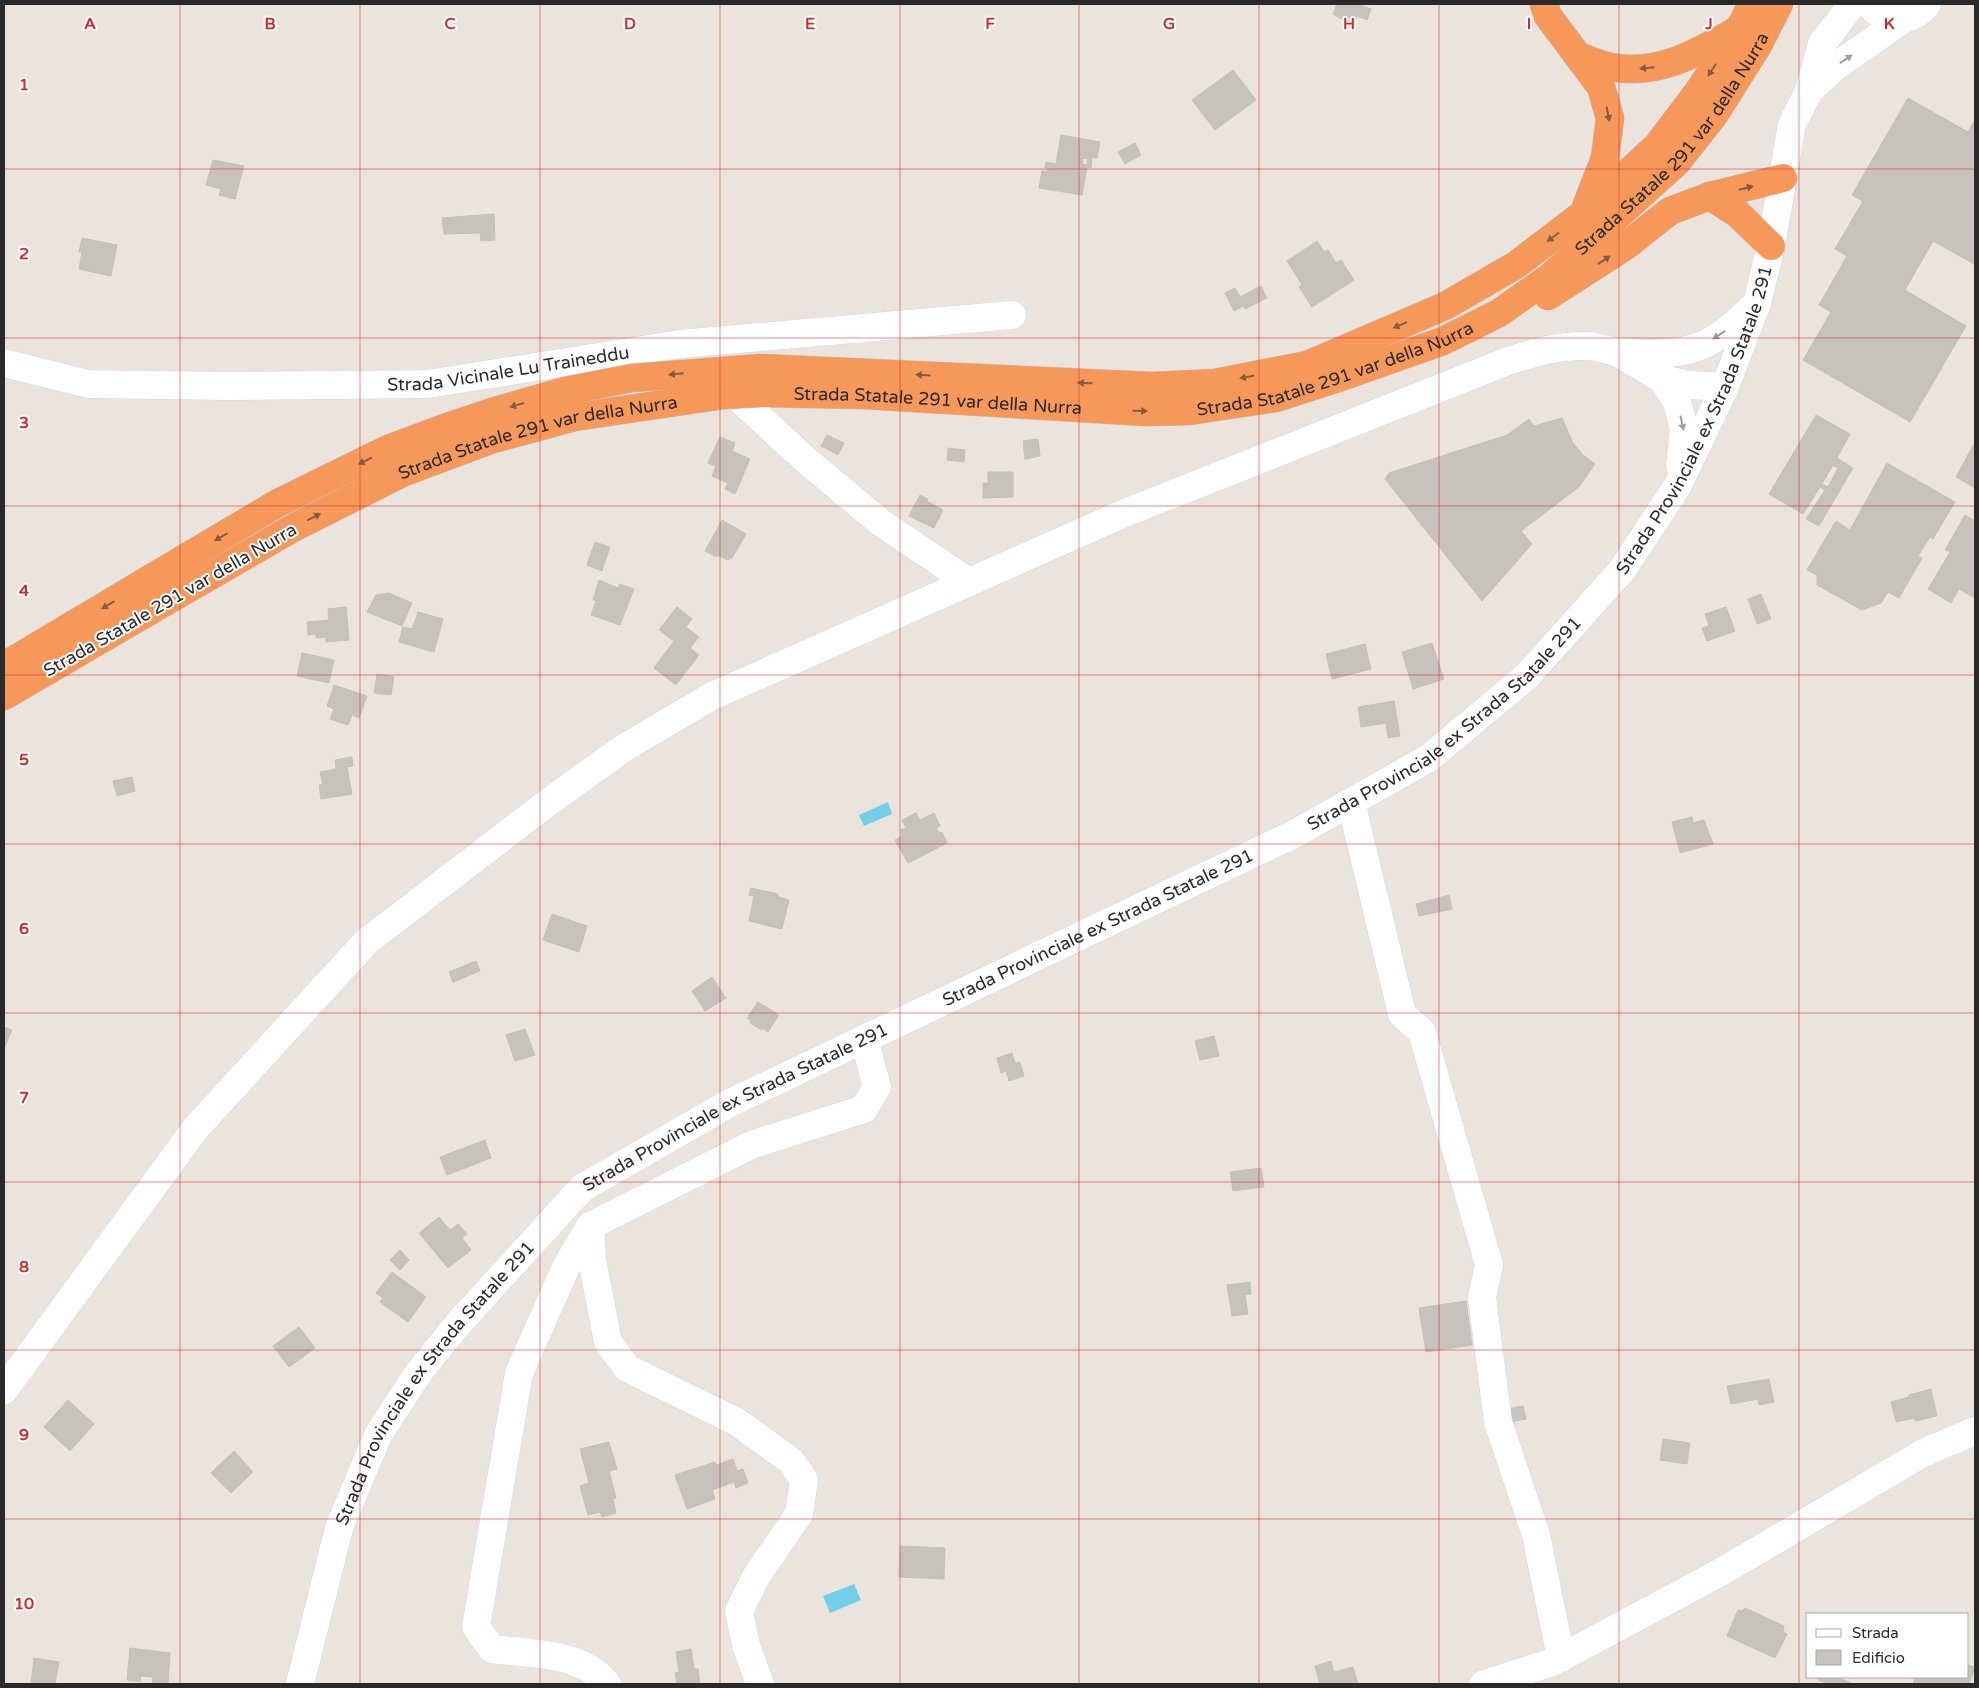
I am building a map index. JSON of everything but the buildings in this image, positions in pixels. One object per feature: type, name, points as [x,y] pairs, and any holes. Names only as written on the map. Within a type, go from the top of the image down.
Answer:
[{"type":"highway","points":[[1544,4],[1548,16],[1601,87],[1610,118],[1605,158],[1584,213]]},
{"type":"highway","name":"Strada Statale 291 var della Nurra","points":[[4,666],[278,503],[388,449],[492,412],[566,391],[632,378],[1153,386],[1215,383],[1306,365],[1445,306],[1516,265],[1584,213],[1657,146],[1698,92],[1739,30],[1752,4]]},
{"type":"highway","name":"Strada Statale 291 var della Nurra","points":[[4,696],[293,528],[402,473],[493,439],[575,417],[724,395],[760,380],[864,395],[1145,412],[1189,412],[1276,398],[1443,341],[1499,313],[1550,277],[1677,162],[1714,115],[1757,46],[1779,4]]},
{"type":"highway","points":[[1578,56],[1611,67],[1646,70],[1678,62],[1739,30]]},
{"type":"highway","points":[[1499,313],[1552,295],[1627,246],[1670,210],[1710,196],[1783,178]]},
{"type":"highway","points":[[1710,196],[1738,214],[1771,246]]},
{"type":"street","points":[[1822,44],[1833,10],[1833,4]]},
{"type":"street","name":"Strada Provinciale ex Strada Statale 291","points":[[300,1684],[339,1528],[378,1435],[419,1372],[458,1324],[582,1188],[728,1104],[1296,833],[1429,758],[1527,676],[1622,570],[1678,485],[1725,386],[1757,303],[1771,246],[1792,124],[1809,91],[1822,44],[1852,4]]},
{"type":"street","points":[[1869,4],[1882,15],[1893,19],[1904,19]]},
{"type":"street","name":"Strada Provinciale ex Strada Statale 291","points":[[1809,91],[1836,66],[1904,19],[1919,13],[1927,4]]},
{"type":"street","points":[[1659,366],[1705,344],[1733,326],[1757,303]]},
{"type":"street","name":"Strada Vicinale Lu Traineddu","points":[[4,363],[88,384],[229,386],[428,384],[680,344],[1012,315]]},
{"type":"street","points":[[680,344],[807,461],[880,522],[969,582]]},
{"type":"street","points":[[4,1390],[195,1128],[366,942],[554,798],[632,743],[712,696],[1125,513],[1508,361],[1543,350],[1588,346],[1614,351],[1659,366],[1698,364],[1725,386]]},
{"type":"street","points":[[1659,366],[1677,402],[1684,429],[1678,485]]},
{"type":"street","points":[[1351,802],[1402,1014],[1422,1032],[1489,1265],[1482,1297],[1498,1422],[1536,1536],[1561,1658]]},
{"type":"street","points":[[607,1684],[590,1668],[558,1657],[492,1649],[476,1627],[519,1373],[566,1267],[590,1226],[751,1145],[864,1109],[877,1087],[864,1039]]},
{"type":"street","points":[[590,1226],[592,1260],[608,1342],[627,1368],[737,1422],[791,1460],[804,1480],[799,1514],[757,1575],[739,1611],[746,1646],[760,1684]]},
{"type":"street","points":[[1484,1684],[1561,1658],[1721,1572],[1924,1454],[1975,1431]]},
{"type":"water","points":[[888,802],[892,814],[864,826],[859,815]]},
{"type":"water","points":[[854,1584],[861,1600],[830,1613],[823,1596]]}]
